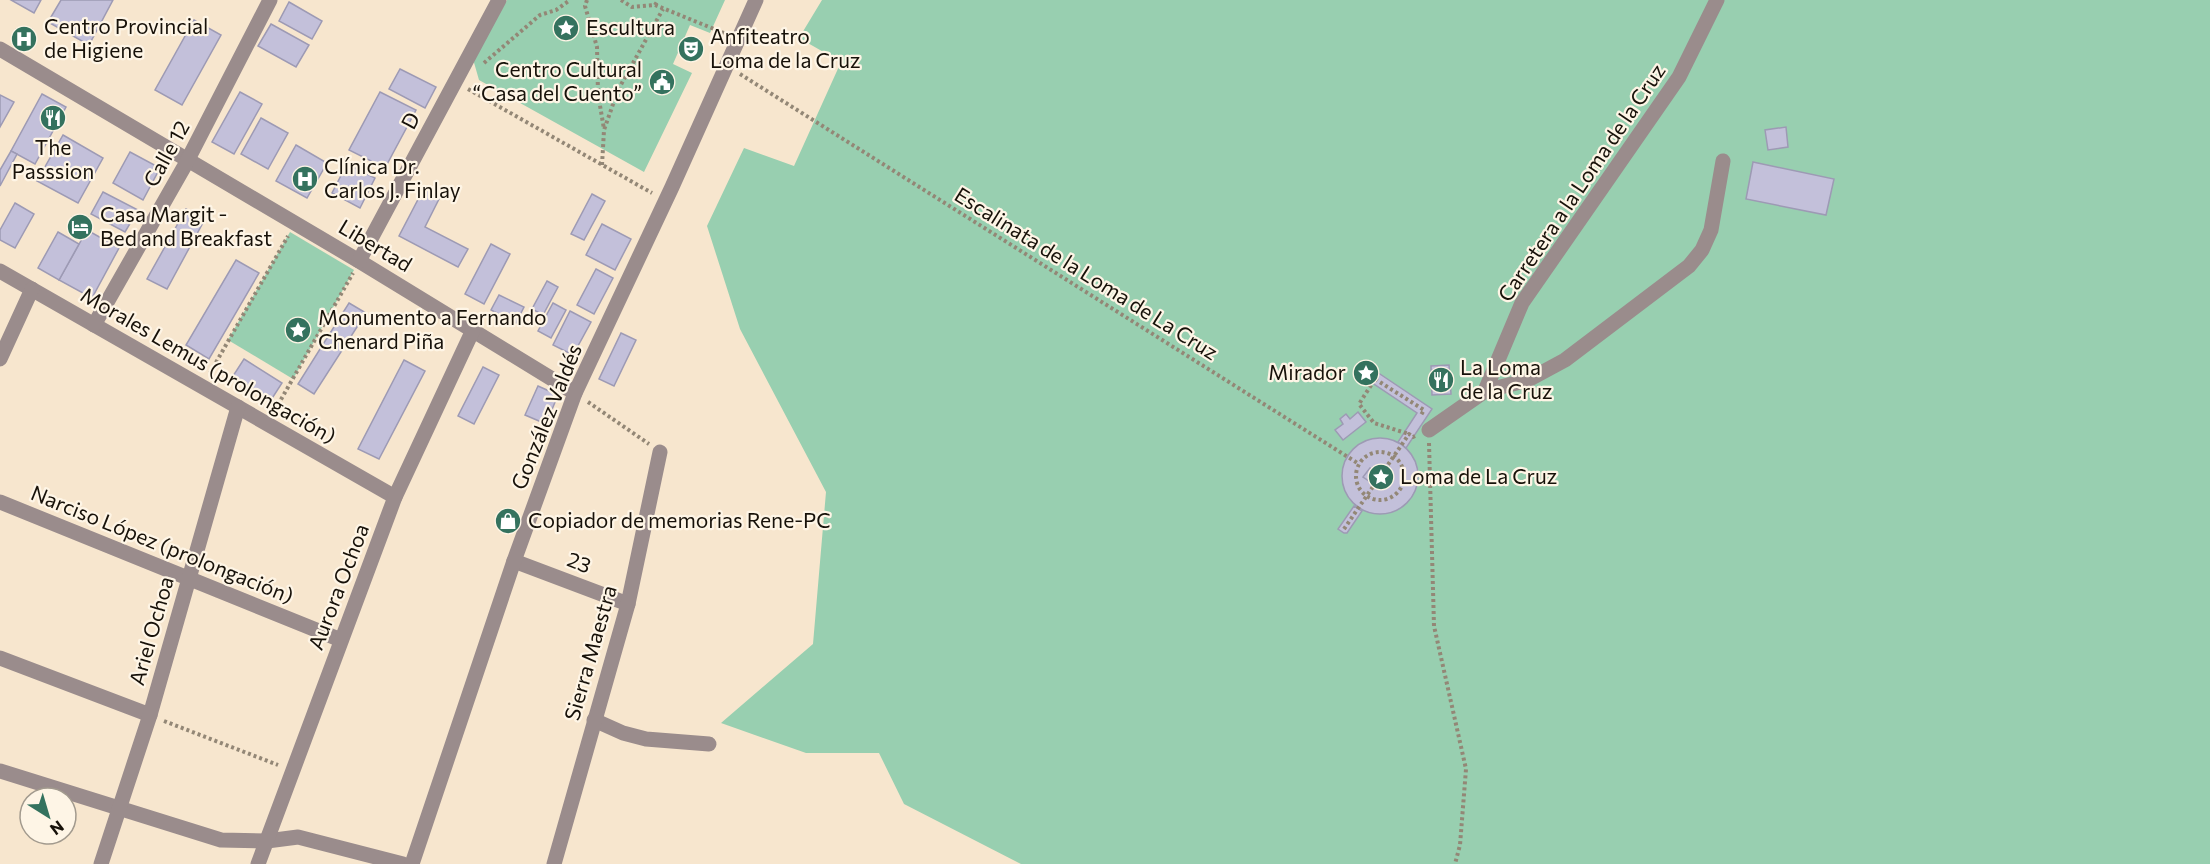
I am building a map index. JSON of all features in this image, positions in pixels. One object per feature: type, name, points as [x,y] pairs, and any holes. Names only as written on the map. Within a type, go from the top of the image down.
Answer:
[{"type":"street","name":"Calle 12","points":[[94,325],[188,159],[270,0]]},
{"type":"street","name":"D","points":[[360,261],[499,0]]},
{"type":"street","name":"González Valdés","points":[[412,864],[514,561],[575,393],[666,200],[756,0]]},
{"type":"street","name":"Carretera a la Loma de la Cruz","points":[[1485,391],[1522,303],[1679,77],[1717,0]]},
{"type":"street","name":"Libertad","points":[[0,49],[360,261],[575,393]]},
{"type":"street","points":[[1424,424],[1485,391],[1528,381],[1565,360],[1689,266],[1702,250],[1711,230],[1724,161]]},
{"type":"street","name":"Morales Lemus (prolongación)","points":[[0,271],[395,497]]},
{"type":"street","points":[[0,359],[32,289]]},
{"type":"street","name":"Aurora Ochoa","points":[[258,864],[395,497],[473,330]]},
{"type":"street","name":"Ariel Ochoa","points":[[101,864],[150,716],[238,407]]},
{"type":"street","name":"Sierra Maestra","points":[[554,864],[628,604],[660,452]]},
{"type":"street","name":"Narciso López (prolongación)","points":[[0,502],[341,640]]},
{"type":"street","name":"23","points":[[514,561],[628,604]]},
{"type":"street","points":[[0,658],[150,716]]},
{"type":"street","points":[[594,720],[623,733],[646,739],[708,744]]},
{"type":"street","points":[[0,771],[220,840],[267,841],[298,837],[403,864]]},
{"type":"path","points":[[480,65],[540,15],[556,10],[570,0]]},
{"type":"path","points":[[587,0],[585,6],[597,47],[598,94],[604,130],[602,165]]},
{"type":"path","points":[[621,0],[632,7],[655,5],[708,26]]},
{"type":"path","points":[[655,5],[658,0]]},
{"type":"path","points":[[604,130],[618,90],[663,9]]},
{"type":"path","name":"Escalinata de la Loma de La Cruz","points":[[726,65],[1359,464]]},
{"type":"path","points":[[455,82],[666,200]]},
{"type":"path","points":[[202,386],[295,223]]},
{"type":"path","points":[[267,424],[360,261]]},
{"type":"path","points":[[1366,373],[1424,410],[1434,626],[1466,769],[1460,845],[1455,864]]},
{"type":"path","points":[[1375,379],[1359,404],[1374,423],[1408,434]]},
{"type":"path","points":[[575,393],[660,452]]},
{"type":"path","points":[[1344,529],[1414,426]]},
{"type":"path","points":[[1386,453],[1393,456],[1403,469],[1402,486],[1390,497],[1382,500],[1366,496],[1361,491],[1356,478],[1359,464],[1370,454],[1386,453]]},
{"type":"path","points":[[150,716],[293,771]]},
{"type":"green space","points":[[507,0],[725,0],[710,33],[690,25],[673,64],[692,73],[644,172],[479,80],[473,59]]},
{"type":"green space","points":[[822,0],[2210,0],[2210,864],[1021,864],[904,804],[879,753],[806,753],[721,723],[813,644],[826,492],[740,329],[707,226],[744,148],[794,166],[841,62],[799,38]]},
{"type":"green space","points":[[290,232],[354,270],[293,379],[228,340]]},
{"type":"building","points":[[11,0],[41,0],[34,13]]},
{"type":"building","points":[[61,0],[113,0],[89,45],[48,22]]},
{"type":"building","points":[[289,2],[322,21],[312,39],[279,21]]},
{"type":"building","points":[[194,20],[221,35],[182,105],[155,90]]},
{"type":"building","points":[[271,24],[309,45],[296,67],[258,46]]},
{"type":"building","points":[[400,69],[436,87],[425,108],[389,89]]},
{"type":"building","points":[[240,92],[262,104],[234,154],[212,142]]},
{"type":"building","points":[[380,92],[416,110],[385,168],[349,150]]},
{"type":"building","points":[[42,94],[66,107],[35,164],[11,151]]},
{"type":"building","points":[[0,95],[14,102],[0,127]]},
{"type":"building","points":[[261,118],[288,133],[268,169],[241,154]]},
{"type":"building","points":[[1786,127],[1788,147],[1768,150],[1765,130]]},
{"type":"building","points":[[63,135],[103,158],[78,203],[37,181]]},
{"type":"building","points":[[296,145],[327,163],[307,198],[276,181]]},
{"type":"building","points":[[11,151],[17,154],[0,186],[0,170]]},
{"type":"building","points":[[130,152],[160,168],[143,200],[113,183]]},
{"type":"building","points":[[1753,162],[1834,179],[1826,215],[1746,199]]},
{"type":"building","points":[[347,164],[375,178],[360,208],[332,193]]},
{"type":"building","points":[[424,188],[440,197],[425,227],[468,249],[458,267],[399,236]]},
{"type":"building","points":[[103,192],[138,210],[125,232],[91,214]]},
{"type":"building","points":[[592,194],[605,201],[584,240],[571,234]]},
{"type":"building","points":[[15,203],[34,214],[15,248],[0,240],[0,230]]},
{"type":"building","points":[[186,209],[205,219],[167,289],[147,279]]},
{"type":"building","points":[[602,224],[631,239],[615,270],[586,255]]},
{"type":"building","points":[[87,230],[119,248],[92,298],[59,280]]},
{"type":"building","points":[[58,232],[79,244],[59,280],[38,268]]},
{"type":"building","points":[[491,244],[510,254],[484,304],[465,294]]},
{"type":"building","points":[[236,260],[259,273],[209,359],[186,345]]},
{"type":"building","points":[[596,269],[613,278],[594,314],[577,305]]},
{"type":"building","points":[[547,281],[558,287],[543,315],[532,309]]},
{"type":"building","points":[[499,295],[524,307],[516,323],[491,310]]},
{"type":"building","points":[[349,303],[366,313],[314,394],[298,384]]},
{"type":"building","points":[[553,303],[566,310],[551,338],[538,331]]},
{"type":"building","points":[[570,311],[591,322],[573,355],[553,345]]},
{"type":"building","points":[[621,333],[636,340],[614,386],[599,379]]},
{"type":"building","points":[[244,359],[282,383],[271,400],[233,376]]},
{"type":"building","points":[[404,360],[425,371],[379,459],[358,449]]},
{"type":"building","name":"La Loma de la Cruz","points":[[1449,365],[1451,394],[1432,395],[1431,366]]},
{"type":"building","points":[[1368,366],[1432,409],[1406,448],[1398,442],[1417,413],[1362,376],[1362,372]]},
{"type":"building","points":[[483,367],[499,375],[474,424],[458,416]]},
{"type":"building","points":[[538,386],[558,395],[546,424],[525,415]]},
{"type":"building","points":[[1358,412],[1366,422],[1343,440],[1335,430],[1343,424],[1340,419],[1346,414],[1350,419]]},
{"type":"building","points":[[1388,438],[1401,444],[1412,455],[1418,468],[1416,491],[1401,508],[1388,514],[1372,514],[1359,508],[1344,491],[1342,468],[1348,455],[1365,440]]},
{"type":"building","points":[[1370,468],[1379,473],[1372,483],[1363,477]]},
{"type":"building","points":[[1354,506],[1362,511],[1347,533],[1344,533],[1338,529]]},
{"type":"place","name":"Escultura","points":[[566,28]]},
{"type":"place","name":"Centro Provincial de Higiene","points":[[24,39]]},
{"type":"place","name":"Anfiteatro Loma de la Cruz","points":[[691,49]]},
{"type":"place","name":"Centro Cultural “Casa del Cuento”","points":[[662,82]]},
{"type":"place","name":"The Passsion","points":[[53,118]]},
{"type":"place","name":"Clínica Dr. Carlos J. Finlay","points":[[305,179]]},
{"type":"place","name":"Casa Margit - Bed and Breakfast","points":[[80,227]]},
{"type":"place","name":"Monumento a Fernando Chenard Piña","points":[[298,330]]},
{"type":"place","name":"Mirador","points":[[1366,373]]},
{"type":"place","name":"La Loma de la Cruz","points":[[1441,380]]},
{"type":"place","name":"Loma de La Cruz","points":[[1381,477]]},
{"type":"place","name":"Copiador de memorias Rene-PC","points":[[508,521]]}]
